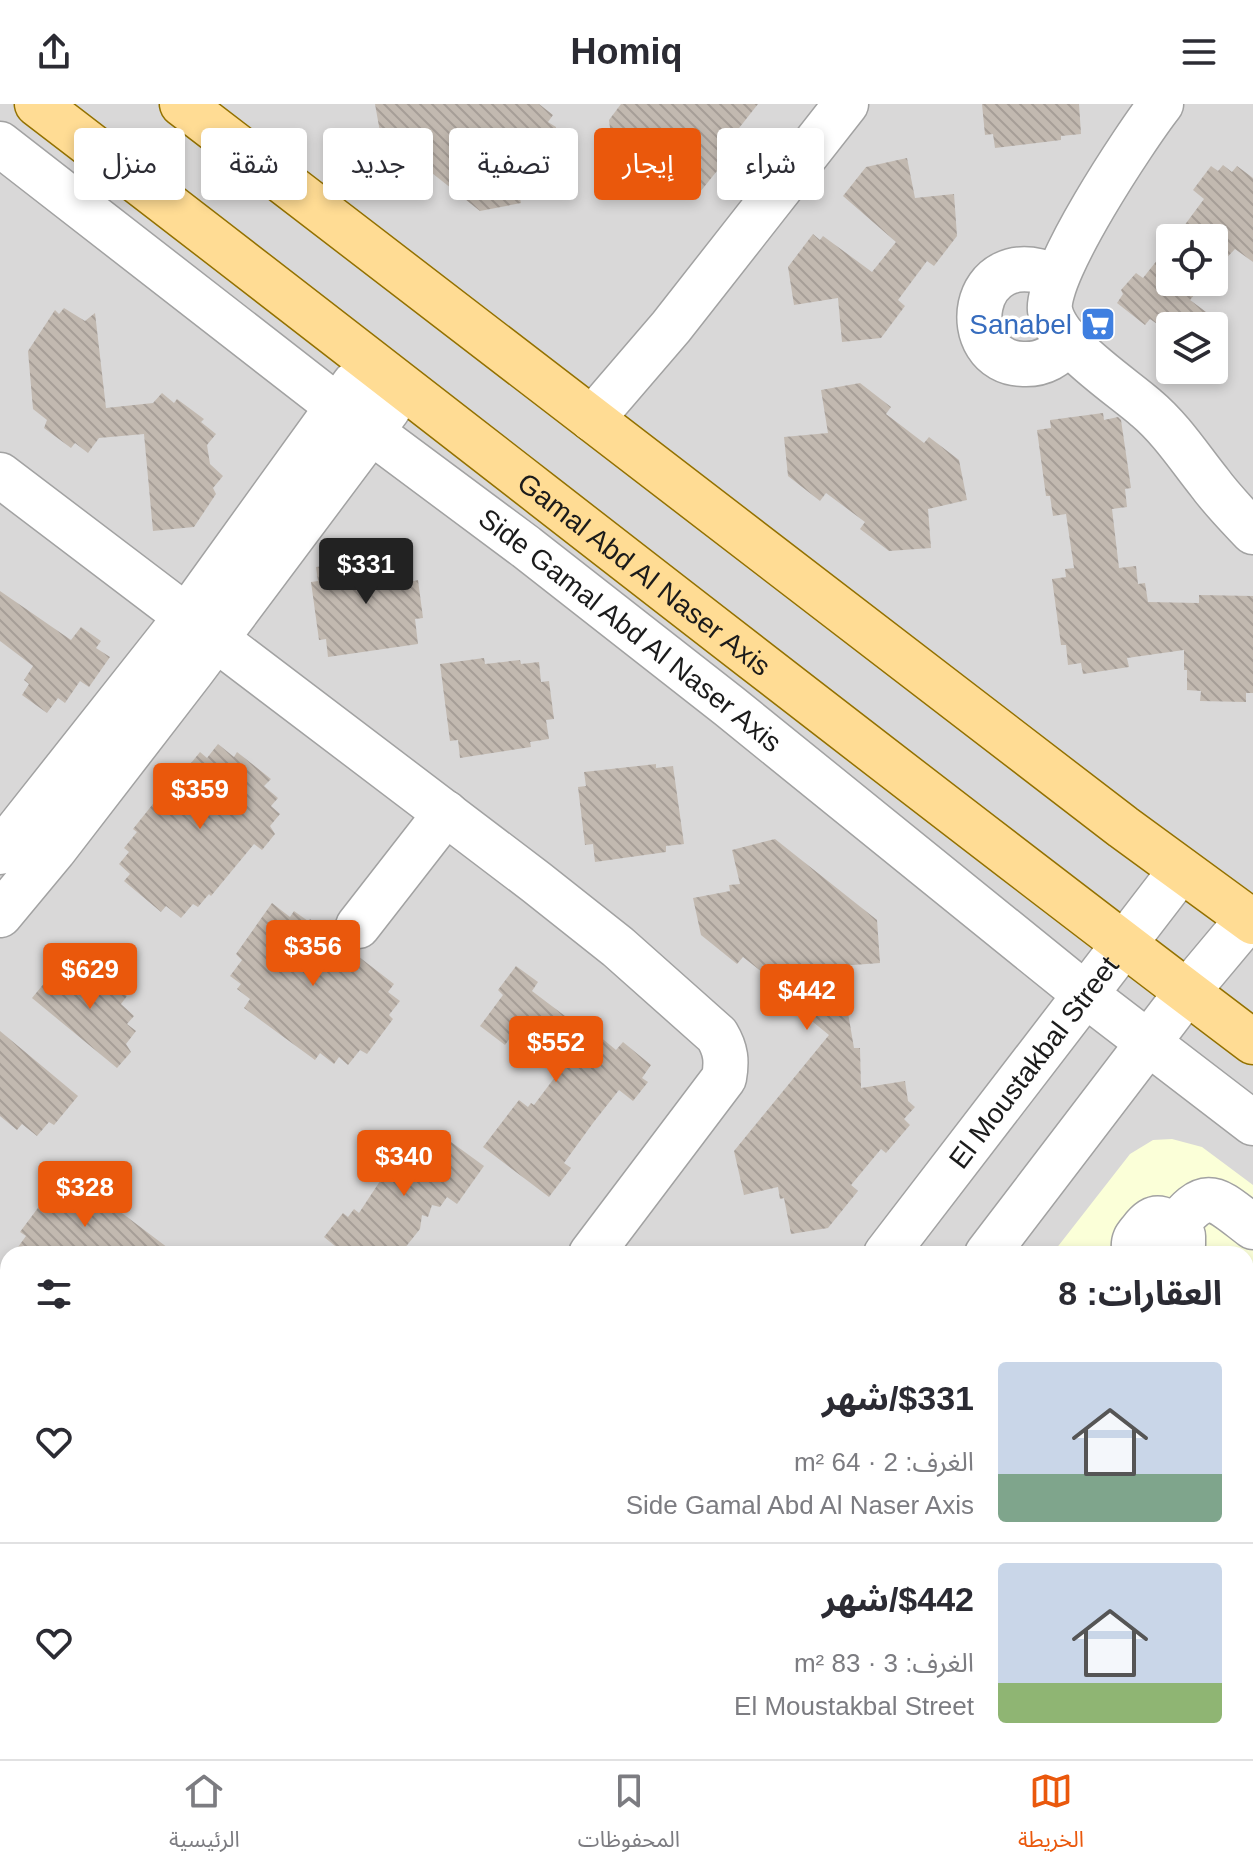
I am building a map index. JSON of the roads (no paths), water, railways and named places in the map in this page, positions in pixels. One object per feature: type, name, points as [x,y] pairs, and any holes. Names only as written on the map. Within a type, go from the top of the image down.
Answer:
[{"type":"main road","name":"Gamal Abd Al Naser Axis","points":[[37,104],[371,359],[1122,944],[1253,1042]]},
{"type":"main road","points":[[182,104],[1181,870],[1251,920]]},
{"type":"street","points":[[592,419],[671,327],[846,104]]},
{"type":"street","points":[[1161,104],[1115,169],[1056,277],[1049,298],[1050,312],[1057,327],[1106,377],[1154,415],[1253,532]]},
{"type":"street","name":"Side Gamal Abd Al Naser Axis","points":[[0,144],[729,706],[1086,995],[1253,1123]]},
{"type":"street","points":[[1056,277],[1036,268],[1015,269],[996,279],[983,296],[978,317],[983,337],[996,354],[1015,364],[1036,365],[1056,356],[1070,341]]},
{"type":"street","points":[[0,852],[201,627],[354,419],[371,359]]},
{"type":"street","points":[[354,419],[406,387]]},
{"type":"street","points":[[0,475],[618,947],[717,1035],[725,1048],[727,1063],[724,1078],[597,1246]]},
{"type":"street","points":[[0,915],[192,671],[201,627]]},
{"type":"street","points":[[358,926],[446,813]]},
{"type":"street","name":"El Moustakbal Street","points":[[892,1246],[1181,870]]},
{"type":"street","points":[[993,1246],[1187,992],[1251,920]]},
{"type":"street","points":[[1175,1241],[1191,1205],[1206,1200],[1221,1203],[1253,1227]]},
{"type":"street","points":[[1133,1246],[1149,1220],[1161,1218],[1175,1241]]},
{"type":"place","name":"Sanabel","points":[[1098,324]]}]
